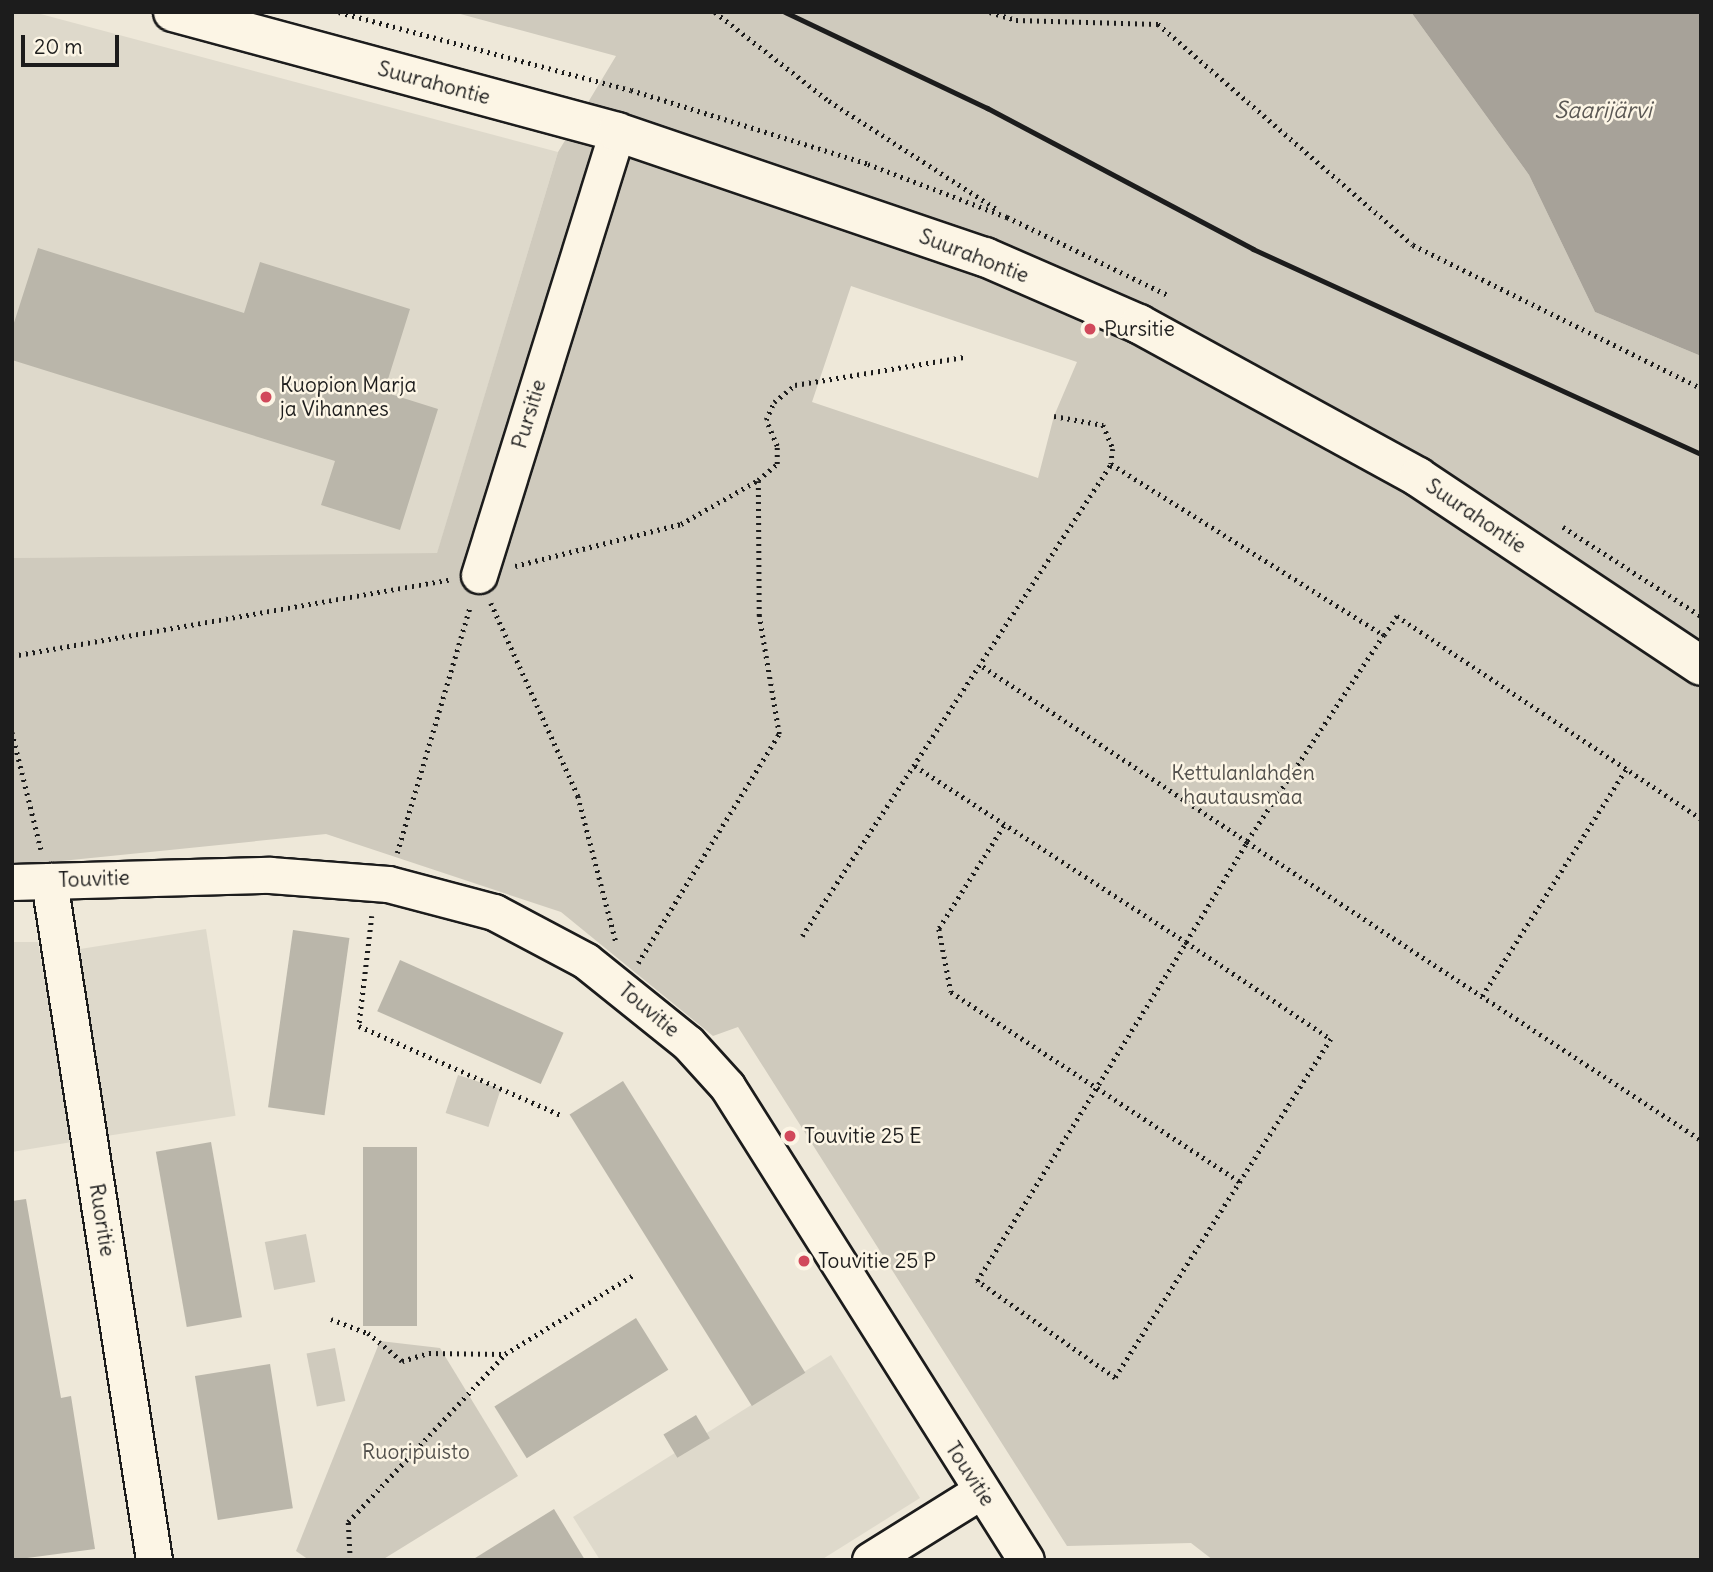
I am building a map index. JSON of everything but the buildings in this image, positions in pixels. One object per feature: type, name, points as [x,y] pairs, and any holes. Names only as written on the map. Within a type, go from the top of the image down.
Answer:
[{"type":"street","name":"Suurahontie","points":[[173,12],[617,132],[985,257],[1139,324],[1418,477],[1701,666]]},
{"type":"street","name":"Pursitie","points":[[479,575],[617,132]]},
{"type":"street","name":"Touvitie","points":[[12,882],[271,875],[494,912],[623,987],[688,1043],[726,1086],[1026,1560]]},
{"type":"street","name":"Ruoritie","points":[[49,881],[154,1560]]},
{"type":"street","points":[[870,1560],[981,1491]]},
{"type":"path","points":[[715,12],[829,101],[1007,217]]},
{"type":"path","points":[[990,12],[1016,20],[1158,24],[1413,245],[1701,388]]},
{"type":"path","points":[[802,936],[1111,464],[1113,449],[1103,425],[1054,416]]},
{"type":"path","points":[[1111,464],[1384,635]]},
{"type":"path","points":[[623,987],[779,734],[759,616],[758,480]]},
{"type":"path","points":[[479,575],[381,894],[359,1026],[563,1116]]},
{"type":"path","points":[[479,575],[578,796],[614,923],[623,987]]},
{"type":"path","points":[[915,766],[1186,942],[1331,1039],[1115,1378],[977,1281],[1186,942],[1247,842],[1397,616],[1701,818]]},
{"type":"path","points":[[980,665],[1701,1140]]},
{"type":"path","points":[[12,732],[49,881]]},
{"type":"path","points":[[1482,996],[1627,769]]},
{"type":"path","points":[[1004,826],[939,929],[951,992],[1094,1090],[1240,1182]]},
{"type":"path","points":[[350,1560],[348,1522],[505,1354],[635,1275]]},
{"type":"path","points":[[331,1319],[368,1334],[402,1361],[429,1353],[505,1354]]},
{"type":"shaded area","points":[[12,12],[33,12],[558,152],[437,554],[12,558]]},
{"type":"shaded area","points":[[206,929],[236,1116],[108,1136],[79,949]]},
{"type":"shaded area","points":[[12,942],[38,942],[72,1142],[12,1152]]},
{"type":"shaded area","points":[[831,1355],[920,1498],[821,1560],[600,1560],[573,1517]]},
{"type":"green space","name":"Kettulanlahden hautausmaa","points":[[453,12],[1411,12],[1529,175],[1595,312],[1701,356],[1701,1560],[1213,1560],[1191,1543],[1067,1546],[738,1027],[713,1036],[561,912],[326,834],[12,866],[12,558],[437,553],[558,152],[616,56]],"holes":[[[851,286],[1077,362],[1054,416],[1038,478],[812,402]]]},
{"type":"green space","points":[[458,1075],[501,1089],[488,1127],[446,1113]]},
{"type":"green space","points":[[306,1234],[315,1282],[274,1290],[265,1242]]},
{"type":"green space","name":"Ruoripuisto","points":[[380,1341],[440,1348],[518,1476],[382,1560],[309,1560],[296,1551]]},
{"type":"green space","points":[[335,1348],[345,1401],[317,1407],[307,1354]]},
{"type":"water","name":"Saarijärvi","points":[[1411,12],[1701,12],[1701,356],[1595,312],[1529,175]]},
{"type":"railway","points":[[785,12],[987,108],[1253,249],[1701,454]]},
{"type":"place","name":"Pursitie","points":[[1090,329]]},
{"type":"place","name":"Kuopion Marja ja Vihannes","points":[[266,397]]},
{"type":"place","name":"Touvitie 25 E","points":[[790,1136]]},
{"type":"place","name":"Touvitie 25 P","points":[[804,1261]]}]
